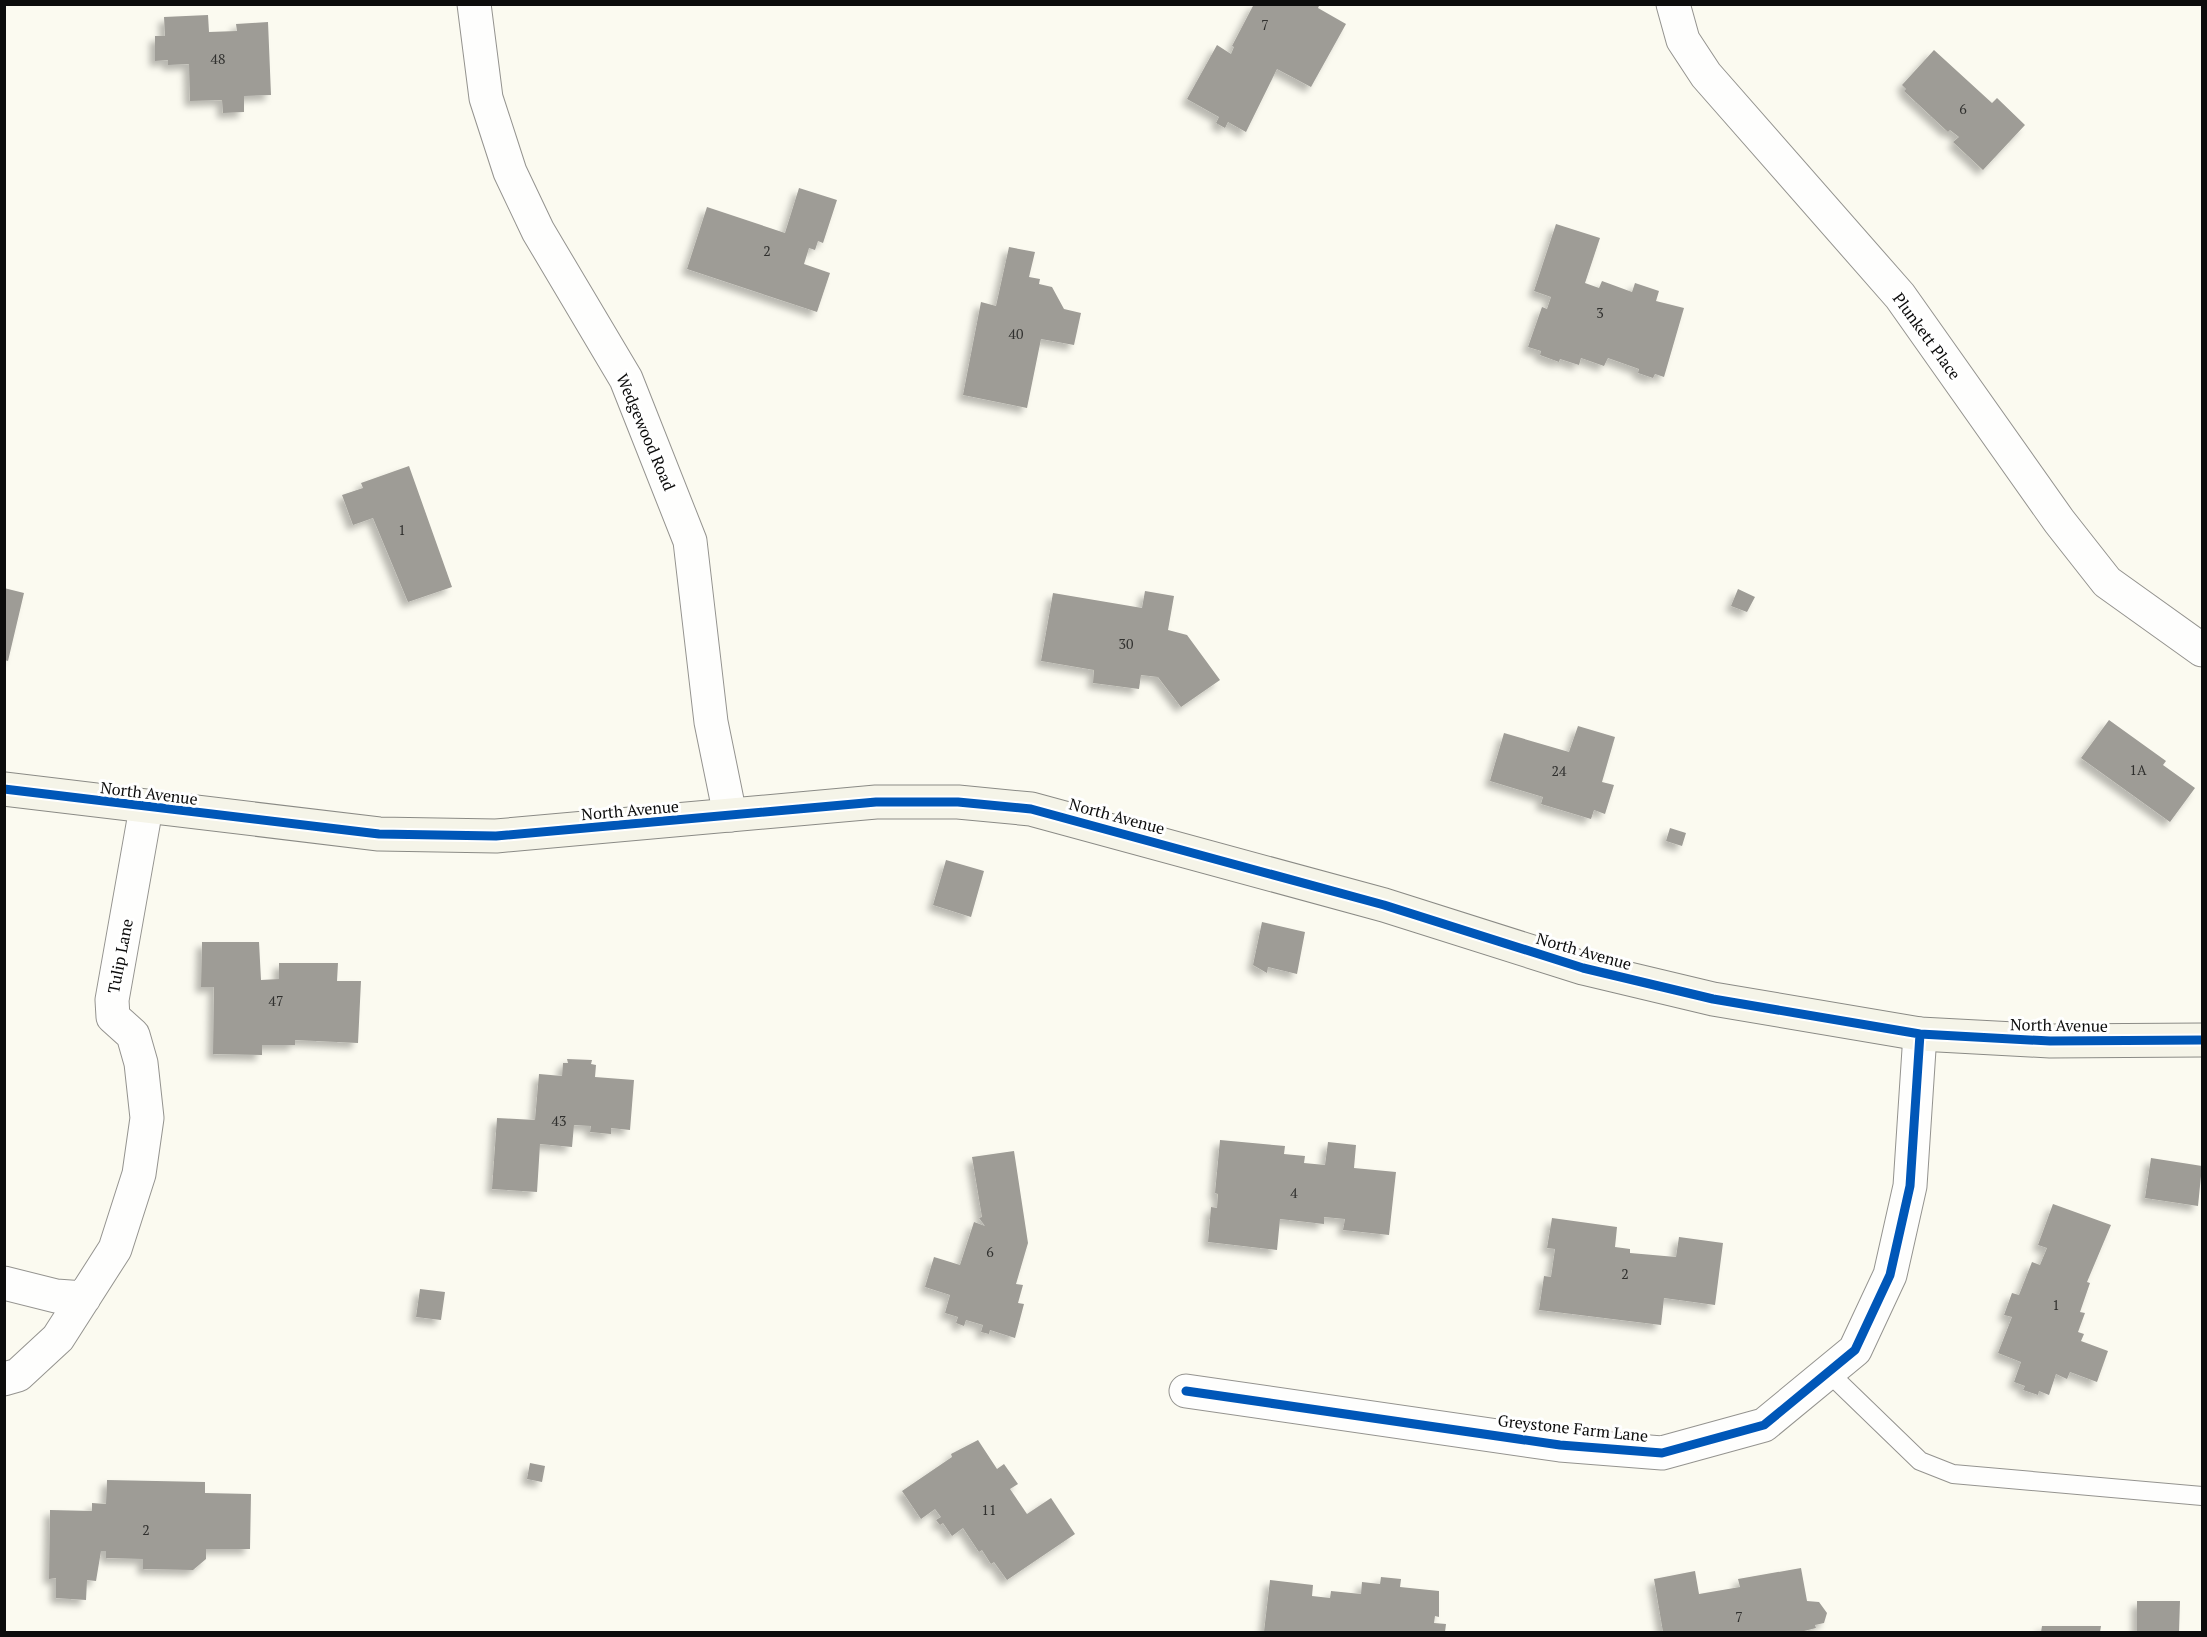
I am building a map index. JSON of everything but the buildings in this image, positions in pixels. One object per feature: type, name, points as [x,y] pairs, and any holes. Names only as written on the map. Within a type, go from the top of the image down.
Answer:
[{"type":"street","name":"Wedgewood Road","points":[[474,4],[486,98],[510,171],[538,231],[626,379],[690,541],[711,722],[730,815]]},
{"type":"street","name":"Plunkett Place","points":[[1673,4],[1683,40],[1706,75],[1900,296],[2059,520],[2106,582],[2202,650]]},
{"type":"street","name":"North Avenue","points":[[4,789],[146,808],[379,834],[496,836],[876,802],[958,802],[1031,809],[1384,905],[1583,968],[1713,999],[1920,1034],[2050,1041],[2202,1040]]},
{"type":"street","name":"Tulip Lane","points":[[4,1379],[18,1375],[58,1338],[115,1249],[139,1174],[147,1118],[141,1063],[133,1035],[113,1017],[112,1000],[146,808]]},
{"type":"street","name":"Greystone Farm Lane","points":[[1186,1391],[1560,1445],[1662,1453],[1764,1425],[1855,1350],[1890,1275],[1910,1186],[1920,1034]]},
{"type":"street","points":[[4,1283],[56,1296],[84,1298]]},
{"type":"lane","points":[[1828,1372],[1920,1461],[1953,1474],[2202,1496]]},
{"type":"cycle path","points":[[4,789],[379,834],[496,836],[876,802],[958,802],[1031,809],[1384,905],[1583,968],[1713,999],[1920,1034],[2050,1041],[2202,1040]]},
{"type":"cycle path","points":[[1186,1391],[1560,1445],[1662,1453],[1764,1425],[1855,1350],[1890,1275],[1910,1186],[1920,1034]]}]
